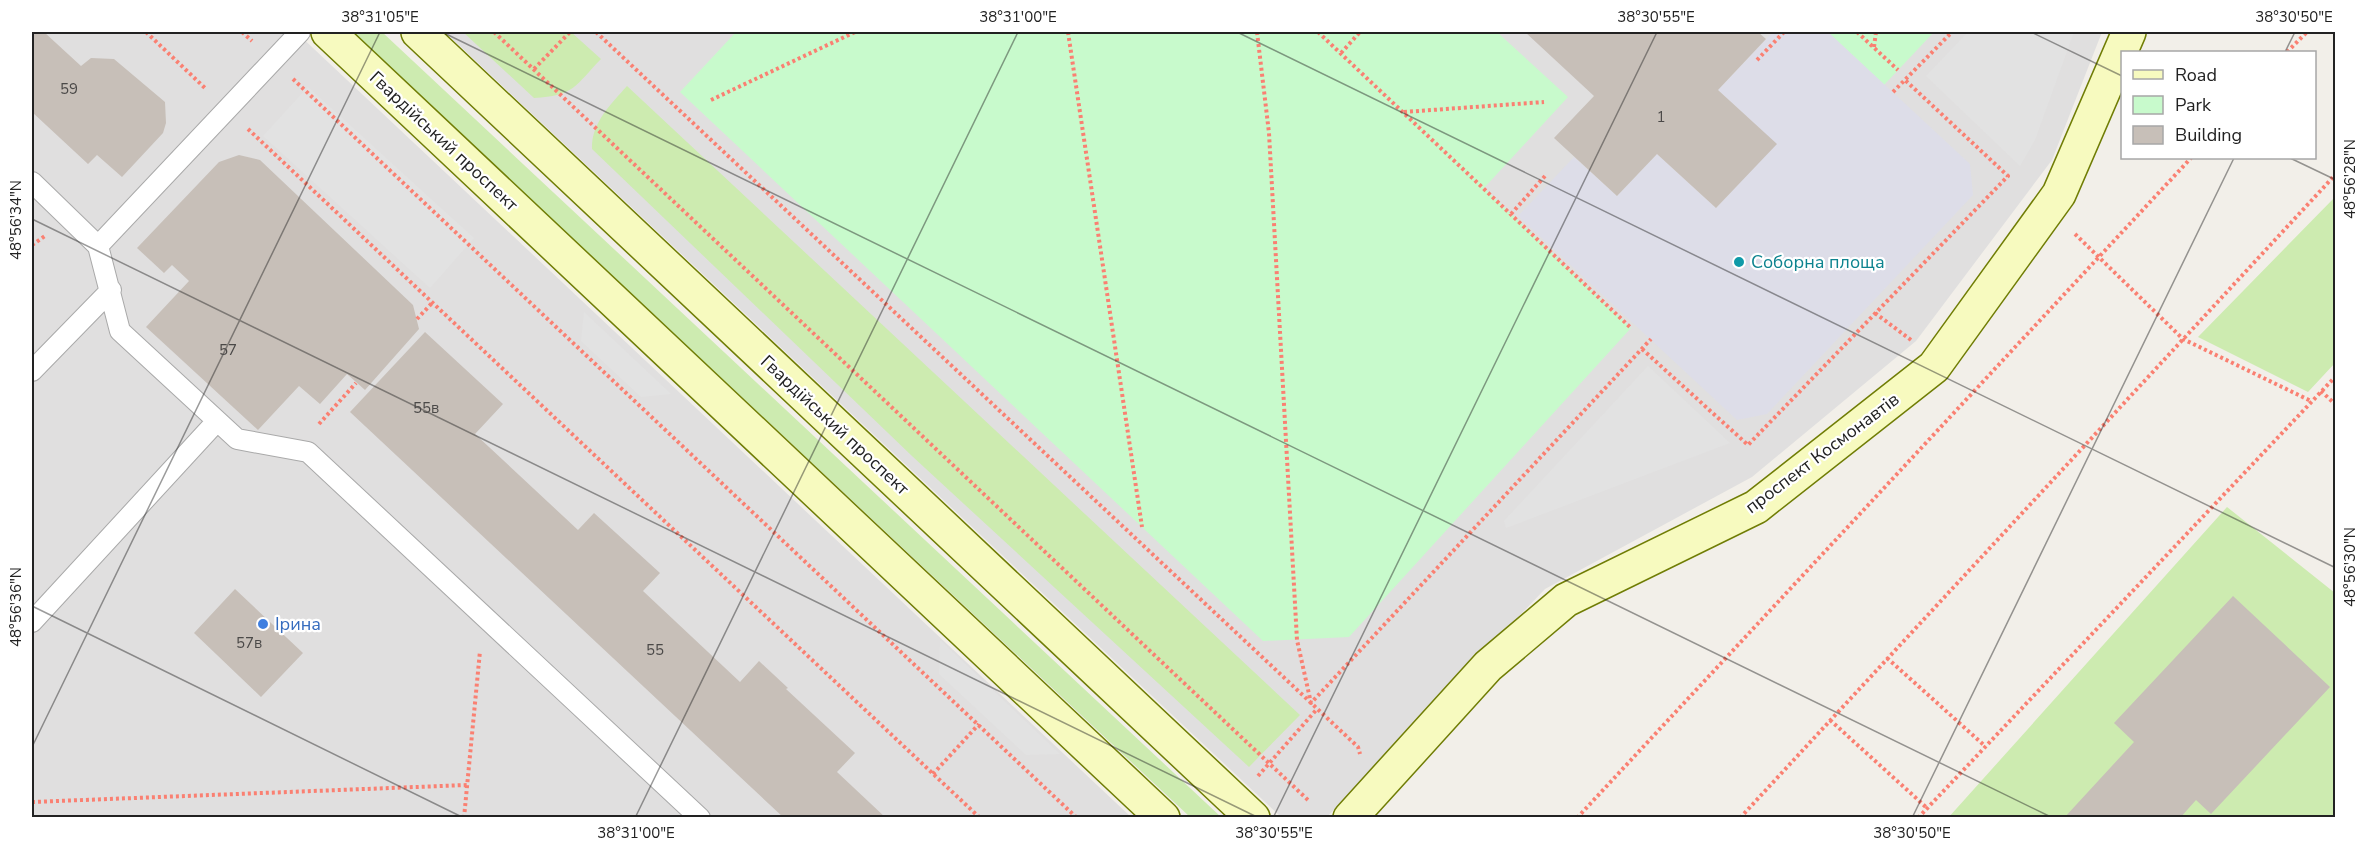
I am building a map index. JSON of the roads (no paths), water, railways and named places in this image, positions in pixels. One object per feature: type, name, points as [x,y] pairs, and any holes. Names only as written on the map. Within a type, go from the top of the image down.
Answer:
[{"type":"main road","name":"Гвардійський проспект","points":[[328,32],[1163,818]]},
{"type":"main road","name":"Гвардійський проспект","points":[[418,32],[1244,810]]},
{"type":"main road","name":"проспект Космонавтів","points":[[1350,818],[1488,666],[1566,600],[1756,507],[1934,367],[2059,194],[2129,32]]},
{"type":"lane","points":[[98,246],[300,32]]},
{"type":"lane","points":[[32,182],[98,246],[120,331],[237,439],[308,452],[700,818]]},
{"type":"lane","points":[[32,371],[111,290]]},
{"type":"lane","points":[[32,355],[77,324]]},
{"type":"lane","points":[[32,622],[218,421]]},
{"type":"place","name":"Соборна площа","points":[[1739,262]]},
{"type":"place","name":"Ірина","points":[[263,624]]}]
